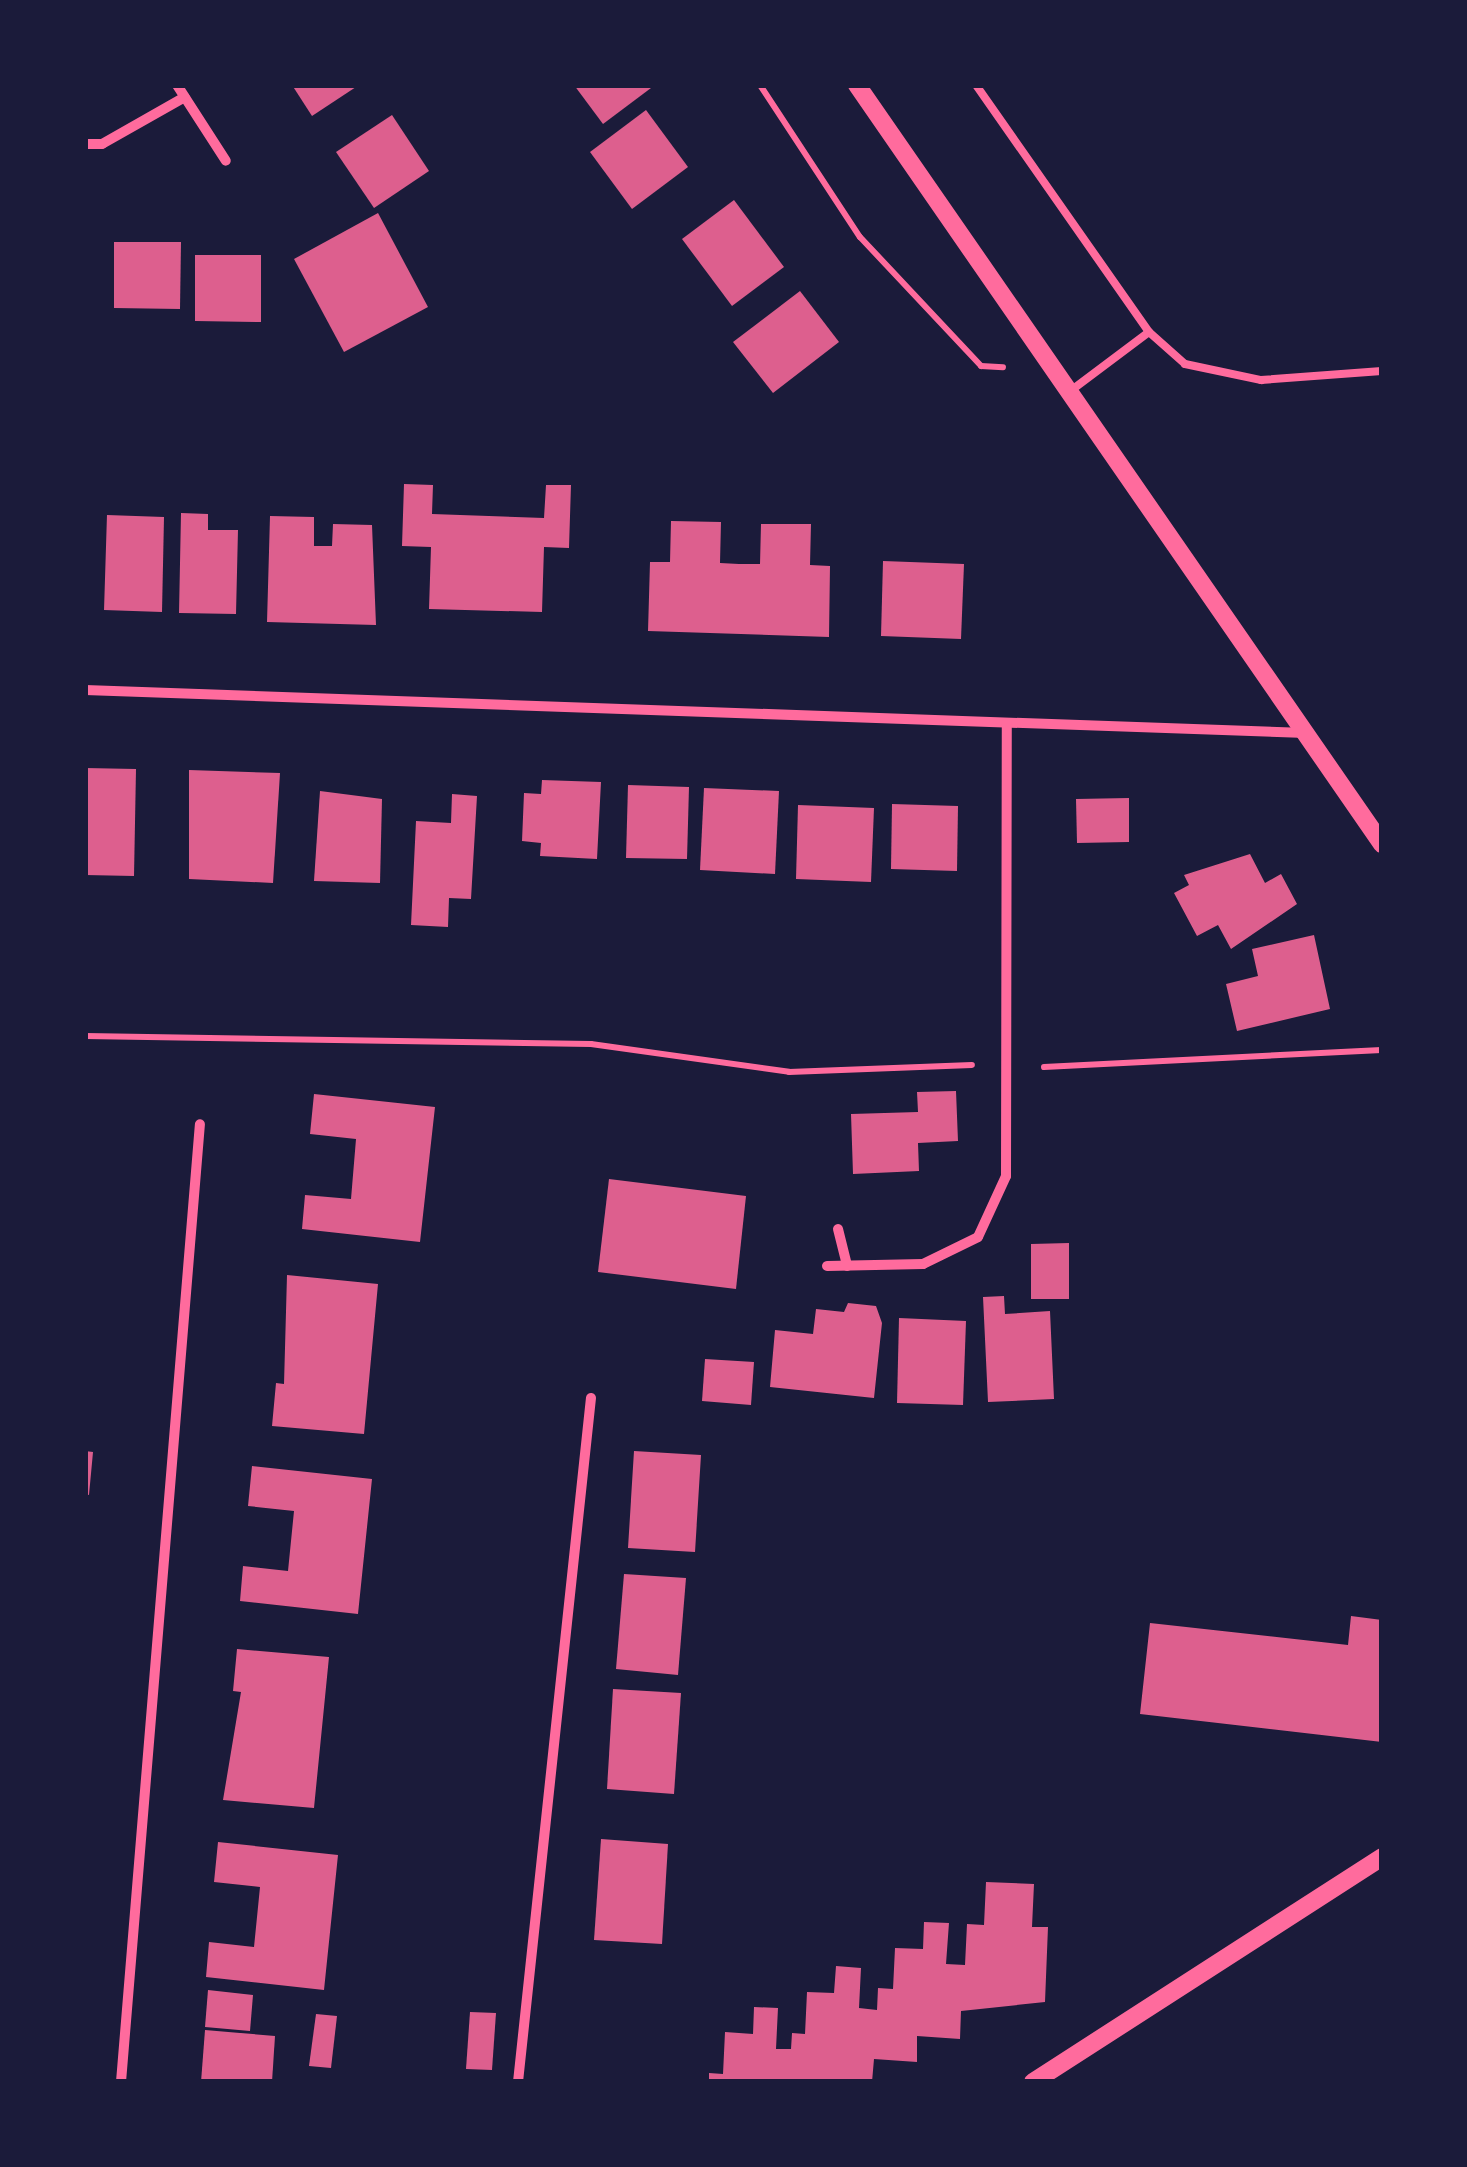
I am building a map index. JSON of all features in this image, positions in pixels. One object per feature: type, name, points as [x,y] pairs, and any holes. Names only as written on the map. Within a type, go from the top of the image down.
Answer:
[{"type":"street","points":[[177,85],[226,161]]},
{"type":"street","points":[[857,85],[1312,733],[1382,844]]},
{"type":"street","points":[[85,144],[102,144],[185,97]]},
{"type":"street","points":[[85,690],[1312,733]]},
{"type":"street","points":[[827,1266],[922,1264],[978,1237],[1006,1176],[1003,1064],[1007,723]]},
{"type":"street","points":[[121,2082],[200,1124]]},
{"type":"street","points":[[838,1229],[846,1266]]},
{"type":"street","points":[[518,2082],[591,1398]]},
{"type":"street","points":[[1045,2078],[1382,1857]]},
{"type":"lane","points":[[976,85],[1148,332],[1185,364],[1261,380],[1382,371]]},
{"type":"lane","points":[[1069,392],[1148,332]]},
{"type":"path","points":[[760,85],[860,237],[981,366],[1054,368]]},
{"type":"path","points":[[85,1036],[591,1044],[789,1072],[1382,1050]]},
{"type":"building","points":[[292,85],[359,85],[312,116]]},
{"type":"building","points":[[574,85],[655,85],[603,124]]},
{"type":"building","points":[[646,110],[688,167],[632,209],[590,152]]},
{"type":"building","points":[[392,115],[429,171],[374,208],[336,152]]},
{"type":"building","points":[[734,200],[784,267],[732,306],[682,239]]},
{"type":"building","points":[[378,213],[428,307],[344,352],[294,259]]},
{"type":"building","points":[[114,242],[181,242],[180,309],[114,308]]},
{"type":"building","points":[[195,255],[261,255],[261,322],[195,321]]},
{"type":"building","points":[[800,291],[839,342],[773,393],[733,342]]},
{"type":"building","points":[[404,484],[433,485],[432,514],[544,518],[546,485],[571,485],[569,548],[544,547],[542,612],[429,609],[431,547],[402,546]]},
{"type":"building","points":[[181,513],[208,514],[208,530],[238,530],[236,614],[179,613]]},
{"type":"building","points":[[107,515],[164,517],[162,612],[104,610]]},
{"type":"building","points":[[270,516],[314,517],[314,546],[332,546],[333,524],[372,525],[376,625],[267,622]]},
{"type":"building","points":[[671,521],[721,522],[720,563],[739,564],[760,564],[761,524],[811,524],[810,565],[830,566],[829,637],[648,631],[650,562],[670,562]]},
{"type":"building","points":[[883,561],[964,564],[961,639],[881,636]]},
{"type":"building","points":[[85,768],[136,769],[134,876],[85,875]]},
{"type":"building","points":[[189,770],[280,773],[273,883],[189,879]]},
{"type":"building","points":[[542,780],[601,782],[597,859],[540,856],[541,843],[522,841],[524,793],[541,794]]},
{"type":"building","points":[[628,785],[689,787],[687,859],[626,858]]},
{"type":"building","points":[[704,788],[779,791],[775,874],[700,870]]},
{"type":"building","points":[[320,791],[382,799],[380,883],[314,881]]},
{"type":"building","points":[[452,794],[477,796],[471,899],[449,898],[448,927],[411,925],[416,821],[451,823]]},
{"type":"building","points":[[1129,798],[1129,842],[1077,843],[1076,799]]},
{"type":"building","points":[[892,804],[958,806],[957,871],[891,869]]},
{"type":"building","points":[[798,805],[874,808],[871,882],[796,879]]},
{"type":"building","points":[[1250,854],[1265,883],[1281,874],[1297,904],[1231,949],[1218,925],[1197,936],[1174,893],[1189,885],[1184,875]]},
{"type":"building","points":[[1314,935],[1330,1009],[1237,1031],[1226,984],[1258,976],[1252,949]]},
{"type":"building","points":[[956,1091],[958,1141],[918,1143],[919,1171],[853,1174],[851,1114],[918,1112],[917,1092]]},
{"type":"building","points":[[314,1094],[435,1107],[420,1242],[302,1229],[305,1195],[351,1199],[356,1139],[310,1134]]},
{"type":"building","points":[[609,1179],[746,1196],[736,1289],[598,1272]]},
{"type":"building","points":[[1069,1243],[1069,1299],[1031,1299],[1031,1244]]},
{"type":"building","points":[[287,1275],[378,1284],[364,1434],[272,1426],[276,1383],[284,1384]]},
{"type":"building","points":[[1004,1296],[1005,1314],[1050,1311],[1054,1399],[988,1402],[983,1297]]},
{"type":"building","points":[[848,1303],[876,1306],[882,1323],[874,1398],[770,1387],[775,1330],[813,1334],[816,1309],[844,1312]]},
{"type":"building","points":[[899,1318],[966,1321],[963,1405],[897,1403]]},
{"type":"building","points":[[705,1359],[754,1362],[751,1405],[702,1401]]},
{"type":"building","points":[[85,1451],[93,1452],[89,1495],[85,1494]]},
{"type":"building","points":[[634,1451],[701,1455],[695,1552],[628,1548]]},
{"type":"building","points":[[252,1466],[372,1479],[358,1614],[240,1601],[243,1566],[288,1571],[294,1511],[248,1506]]},
{"type":"building","points":[[624,1574],[686,1578],[678,1675],[616,1669]]},
{"type":"building","points":[[1351,1616],[1382,1620],[1382,1742],[1140,1714],[1150,1623],[1348,1645]]},
{"type":"building","points":[[237,1649],[329,1657],[314,1808],[223,1800],[241,1692],[233,1691]]},
{"type":"building","points":[[613,1689],[681,1693],[674,1794],[607,1789]]},
{"type":"building","points":[[601,1839],[668,1844],[662,1944],[594,1940]]},
{"type":"building","points":[[218,1842],[338,1855],[324,1990],[206,1977],[209,1942],[254,1947],[260,1887],[214,1882]]},
{"type":"building","points":[[986,1882],[1034,1884],[1032,1927],[1048,1927],[1045,2002],[961,2011],[960,2039],[917,2036],[917,2062],[874,2059],[872,2082],[709,2082],[709,2073],[723,2074],[725,2032],[753,2034],[754,2007],[778,2008],[776,2049],[791,2049],[792,2033],[805,2034],[807,1992],[834,1993],[836,1966],[861,1968],[859,2008],[877,2010],[878,1988],[893,1989],[895,1948],[923,1949],[924,1922],[949,1923],[946,1964],[965,1965],[967,1924],[984,1925]]},
{"type":"building","points":[[208,1990],[253,1995],[250,2031],[205,2027]]},
{"type":"building","points":[[470,2012],[496,2013],[492,2070],[466,2069]]},
{"type":"building","points":[[316,2014],[337,2016],[331,2068],[309,2066]]},
{"type":"building","points":[[205,2030],[275,2036],[272,2082],[201,2082]]}]
